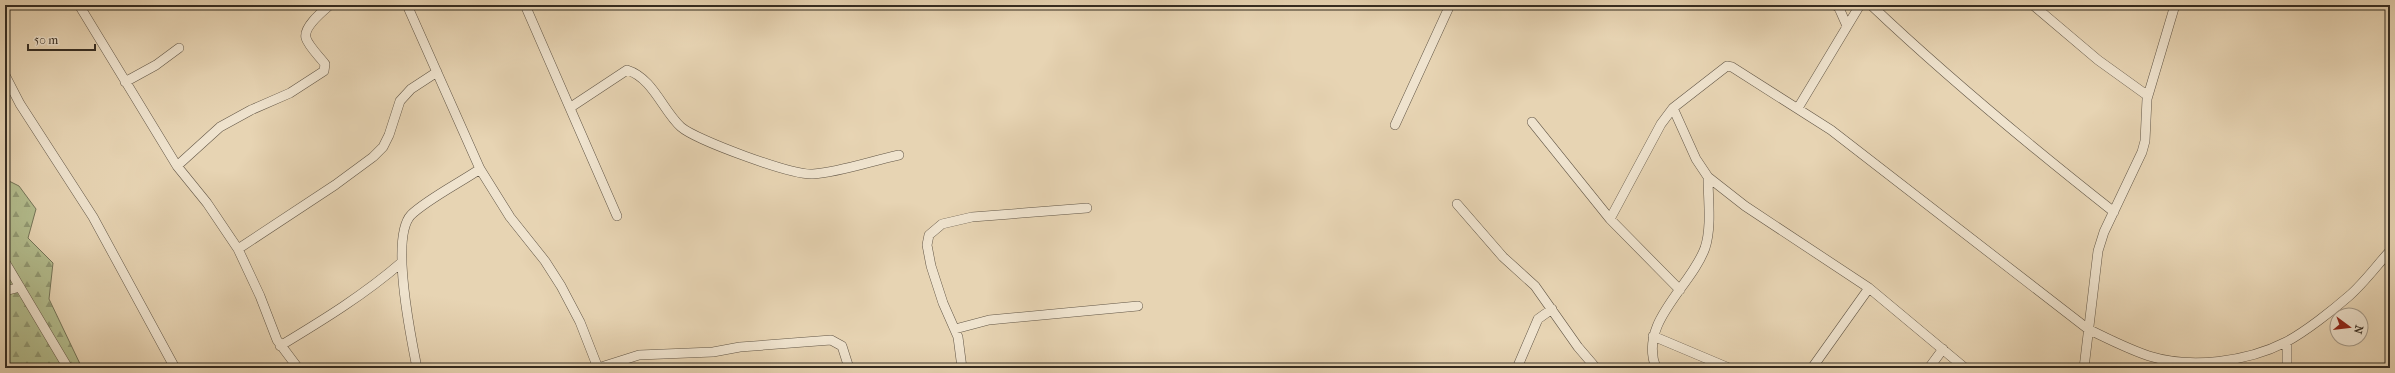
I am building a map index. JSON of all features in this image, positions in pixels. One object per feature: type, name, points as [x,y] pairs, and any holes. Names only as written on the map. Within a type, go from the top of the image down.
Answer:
[{"type":"street","points":[[79,5],[124,82],[177,166],[207,203],[238,249],[260,296],[280,346],[298,368]]},
{"type":"street","points":[[177,166],[220,128],[251,110],[290,93],[324,71],[325,64],[306,38],[306,33],[330,5]]},
{"type":"street","points":[[407,5],[480,169],[510,217],[561,286],[580,322],[598,368],[639,355],[713,352],[740,347],[831,340],[842,346],[849,368]]},
{"type":"street","points":[[526,5],[617,216]]},
{"type":"street","points":[[1395,125],[1450,5]]},
{"type":"street","points":[[1871,5],[1926,57],[2001,123],[2114,212]]},
{"type":"street","points":[[2032,5],[2098,60],[2148,96]]},
{"type":"street","points":[[2084,368],[2088,347],[2088,329],[2098,251],[2104,232],[2145,141],[2148,96],[2175,5]]},
{"type":"street","points":[[1798,108],[1858,8],[1837,7]]},
{"type":"street","points":[[1837,7],[1847,26]]},
{"type":"street","points":[[124,82],[156,65],[179,48]]},
{"type":"street","points":[[1610,219],[1661,124],[1673,108],[1727,66],[1732,67],[1780,99],[1798,108],[1867,157],[2088,329],[2115,343],[2150,356],[2187,363],[2234,359],[2270,350],[2287,342],[2350,295],[2390,251]]},
{"type":"street","points":[[570,107],[627,70],[650,89],[681,127],[704,140],[793,172],[812,174],[899,155]]},
{"type":"street","points":[[238,249],[335,185],[373,157],[383,147],[389,135],[400,101],[411,89],[437,72]]},
{"type":"street","points":[[5,75],[20,104],[94,217],[175,368]]},
{"type":"street","points":[[1673,108],[1696,159],[1708,177],[1745,206],[1869,288],[1965,368]]},
{"type":"street","points":[[1532,122],[1610,219],[1680,290]]},
{"type":"street","points":[[417,368],[408,319],[402,262],[404,227],[412,214],[480,169]]},
{"type":"street","points":[[1656,368],[1652,357],[1653,336],[1680,290],[1694,271],[1707,240],[1708,177]]},
{"type":"street","points":[[1457,204],[1503,257],[1535,286],[1578,347],[1596,368]]},
{"type":"street","points":[[962,368],[955,329],[943,303],[926,245],[934,230],[950,222],[972,217],[1087,208]]},
{"type":"street","points":[[5,262],[64,366]]},
{"type":"street","points":[[280,346],[344,308],[373,287],[402,262]]},
{"type":"street","points":[[5,291],[20,287]]},
{"type":"street","points":[[1812,368],[1869,288]]},
{"type":"street","points":[[955,329],[989,320],[1138,306]]},
{"type":"street","points":[[1517,368],[1538,319],[1552,309]]},
{"type":"street","points":[[1653,336],[1728,368]]},
{"type":"street","points":[[2287,342],[2287,368]]},
{"type":"street","points":[[1929,368],[1943,349]]},
{"type":"green space","points":[[5,179],[19,186],[36,209],[28,238],[53,263],[49,299],[82,368],[5,368]]}]
